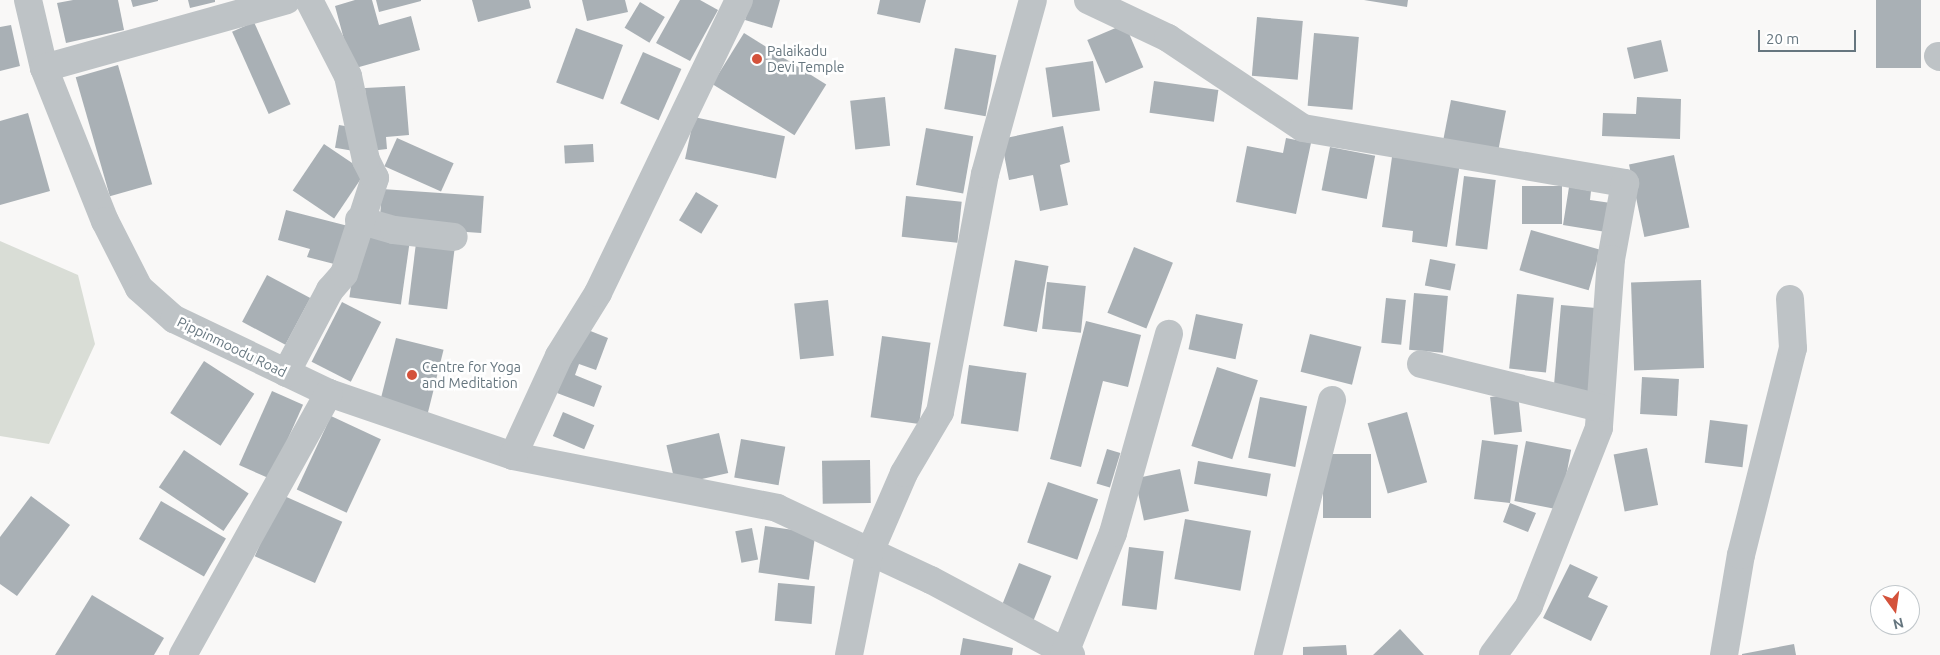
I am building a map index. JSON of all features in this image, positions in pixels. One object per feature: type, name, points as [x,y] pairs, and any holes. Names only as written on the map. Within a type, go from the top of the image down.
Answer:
[{"type":"street","name":"Pippinmoodu Road","points":[[28,0],[44,68],[105,221],[139,288],[174,319],[328,393],[513,456],[777,508],[869,554],[931,580],[1066,653]]},
{"type":"street","points":[[44,68],[286,0]]},
{"type":"street","points":[[286,373],[330,290],[344,274],[359,220],[375,178],[366,160],[348,76],[309,0]]},
{"type":"street","points":[[513,456],[559,356],[598,293],[739,0]]},
{"type":"street","points":[[850,655],[869,554],[904,473],[940,412],[985,174],[1033,0]]},
{"type":"street","points":[[1088,0],[1168,38],[1303,128],[1625,183],[1611,259],[1599,428],[1529,606],[1493,655]]},
{"type":"street","points":[[359,220],[394,230],[454,237]]},
{"type":"street","points":[[1724,655],[1741,555],[1793,348],[1790,299]]},
{"type":"street","points":[[1066,653],[1113,533],[1169,334]]},
{"type":"street","points":[[1421,364],[1600,408]]},
{"type":"street","points":[[183,655],[328,393]]},
{"type":"street","points":[[1268,655],[1332,400]]},
{"type":"shaded area","points":[[0,241],[78,275],[95,344],[49,444],[0,436]]},
{"type":"building","points":[[73,0],[118,0],[124,30],[66,43],[57,3]]},
{"type":"building","points":[[131,0],[158,0],[158,1],[133,7]]},
{"type":"building","points":[[188,0],[215,0],[215,2],[190,8]]},
{"type":"building","points":[[355,0],[372,0],[379,25],[411,16],[420,50],[352,69],[335,6]]},
{"type":"building","points":[[376,0],[421,0],[421,1],[379,12]]},
{"type":"building","points":[[472,0],[529,0],[531,8],[478,22]]},
{"type":"building","points":[[582,0],[625,0],[628,12],[587,21]]},
{"type":"building","points":[[680,0],[700,0],[718,10],[690,61],[656,43]]},
{"type":"building","points":[[751,0],[780,0],[772,28],[745,20]]},
{"type":"building","points":[[880,0],[926,0],[920,23],[877,14]]},
{"type":"building","points":[[1364,0],[1408,0],[1407,7]]},
{"type":"building","points":[[1876,0],[1921,0],[1921,68],[1876,68]]},
{"type":"building","points":[[640,2],[665,17],[649,43],[625,28]]},
{"type":"building","points":[[1257,17],[1303,21],[1298,80],[1252,76]]},
{"type":"building","points":[[254,22],[291,104],[269,114],[232,32]]},
{"type":"building","points":[[1125,24],[1143,67],[1106,83],[1087,40]]},
{"type":"building","points":[[11,25],[20,66],[0,71],[0,27]]},
{"type":"building","points":[[576,28],[623,45],[603,100],[556,83]]},
{"type":"building","name":"Palaikadu Devi Temple","points":[[744,33],[826,84],[794,135],[712,84]]},
{"type":"building","points":[[1314,33],[1359,37],[1352,110],[1308,106]]},
{"type":"building","points":[[1661,40],[1668,71],[1634,79],[1627,48]]},
{"type":"building","points":[[955,48],[996,55],[986,116],[944,109]]},
{"type":"building","points":[[643,52],[681,69],[659,120],[620,103]]},
{"type":"building","points":[[1093,61],[1100,111],[1052,117],[1045,68]]},
{"type":"building","points":[[118,65],[152,184],[110,196],[76,77]]},
{"type":"building","points":[[1154,81],[1218,90],[1214,122],[1150,113]]},
{"type":"building","points":[[405,86],[409,135],[386,137],[387,149],[370,151],[365,88]]},
{"type":"building","points":[[885,97],[890,146],[855,149],[850,101]]},
{"type":"building","points":[[1637,97],[1681,99],[1680,139],[1602,136],[1603,113],[1636,114]]},
{"type":"building","points":[[1451,100],[1506,111],[1498,150],[1443,139]]},
{"type":"building","points":[[28,113],[50,191],[0,205],[0,121]]},
{"type":"building","points":[[694,117],[785,136],[776,178],[685,159]]},
{"type":"building","points":[[339,125],[361,129],[357,151],[335,148]]},
{"type":"building","points":[[1063,126],[1070,162],[1060,165],[1068,205],[1040,211],[1033,175],[1009,180],[1001,139]]},
{"type":"building","points":[[926,128],[973,136],[963,193],[916,185]]},
{"type":"building","points":[[397,138],[454,163],[441,192],[384,166]]},
{"type":"building","points":[[1286,138],[1311,143],[1296,214],[1236,202],[1247,146],[1283,153]]},
{"type":"building","points":[[324,144],[365,172],[334,218],[293,190]]},
{"type":"building","points":[[593,144],[594,162],[565,163],[564,146]]},
{"type":"building","points":[[1330,147],[1375,156],[1367,199],[1322,190]]},
{"type":"building","points":[[1674,155],[1689,227],[1644,237],[1629,165]]},
{"type":"building","points":[[1392,157],[1460,163],[1447,247],[1412,242],[1413,231],[1382,227]]},
{"type":"building","points":[[1464,176],[1496,180],[1487,249],[1455,245]]},
{"type":"building","points":[[1522,186],[1562,186],[1562,224],[1522,224]]},
{"type":"building","points":[[1569,187],[1591,191],[1590,200],[1611,203],[1606,232],[1563,225]]},
{"type":"building","points":[[382,189],[484,196],[481,233],[379,226]]},
{"type":"building","points":[[696,192],[718,205],[701,234],[679,220]]},
{"type":"building","points":[[906,196],[962,202],[957,243],[902,237]]},
{"type":"building","points":[[286,210],[352,227],[342,266],[307,257],[310,249],[278,240]]},
{"type":"building","points":[[359,229],[410,236],[401,305],[349,297]]},
{"type":"building","points":[[1531,230],[1600,250],[1589,290],[1519,270]]},
{"type":"building","points":[[416,243],[455,248],[447,309],[408,305]]},
{"type":"building","points":[[1134,247],[1173,263],[1146,329],[1107,313]]},
{"type":"building","points":[[1430,259],[1456,264],[1450,290],[1425,286]]},
{"type":"building","points":[[1015,260],[1048,266],[1037,332],[1003,326]]},
{"type":"building","points":[[267,275],[310,298],[285,345],[242,322]]},
{"type":"building","points":[[1701,280],[1704,368],[1634,370],[1631,282]]},
{"type":"building","points":[[1047,282],[1086,286],[1081,333],[1042,329]]},
{"type":"building","points":[[1414,293],[1448,296],[1443,353],[1409,350]]},
{"type":"building","points":[[1517,294],[1554,298],[1546,372],[1509,369]]},
{"type":"building","points":[[1386,298],[1406,300],[1401,345],[1381,343]]},
{"type":"building","points":[[828,300],[834,356],[800,359],[794,304]]},
{"type":"building","points":[[342,302],[381,322],[351,382],[312,362]]},
{"type":"building","points":[[1561,305],[1599,308],[1591,397],[1553,394]]},
{"type":"building","points":[[1196,314],[1243,324],[1235,359],[1189,349]]},
{"type":"building","points":[[1086,321],[1141,335],[1128,387],[1103,381],[1081,467],[1050,459]]},
{"type":"building","points":[[583,328],[608,338],[596,370],[579,364],[575,375],[602,386],[594,407],[557,393]]},
{"type":"building","points":[[1310,334],[1361,347],[1352,385],[1301,372]]},
{"type":"building","points":[[882,336],[931,343],[919,424],[871,417]]},
{"type":"building","name":"Centre for Yoga and Meditation","points":[[396,338],[444,350],[428,413],[380,401]]},
{"type":"building","points":[[204,361],[254,394],[221,446],[170,413]]},
{"type":"building","points":[[969,365],[1026,373],[1018,431],[961,423]]},
{"type":"building","points":[[1217,367],[1258,380],[1232,459],[1191,446]]},
{"type":"building","points":[[1642,377],[1679,379],[1677,416],[1640,414]]},
{"type":"building","points":[[272,391],[303,405],[270,479],[239,465]]},
{"type":"building","points":[[1518,394],[1522,432],[1494,435],[1490,397]]},
{"type":"building","points":[[1260,397],[1307,406],[1295,467],[1248,458]]},
{"type":"building","points":[[563,412],[594,425],[584,449],[553,436]]},
{"type":"building","points":[[1407,412],[1427,482],[1388,493],[1368,423]]},
{"type":"building","points":[[331,416],[381,439],[347,513],[297,489]]},
{"type":"building","points":[[1710,420],[1748,425],[1742,467],[1705,463]]},
{"type":"building","points":[[719,433],[728,473],[676,485],[666,445]]},
{"type":"building","points":[[741,439],[785,447],[779,485],[734,477]]},
{"type":"building","points":[[1482,440],[1518,445],[1510,503],[1474,499]]},
{"type":"building","points":[[1526,441],[1571,450],[1560,510],[1514,501]]},
{"type":"building","points":[[1647,448],[1658,505],[1625,511],[1614,454]]},
{"type":"building","points":[[1107,449],[1120,453],[1110,488],[1096,483]]},
{"type":"building","points":[[184,450],[249,494],[224,531],[159,487]]},
{"type":"building","points":[[1323,454],[1371,454],[1371,518],[1323,518]]},
{"type":"building","points":[[870,460],[871,503],[823,504],[822,461]]},
{"type":"building","points":[[1198,461],[1271,474],[1267,497],[1194,484]]},
{"type":"building","points":[[1180,469],[1189,511],[1144,521],[1135,479]]},
{"type":"building","points":[[1048,482],[1098,499],[1077,560],[1027,543]]},
{"type":"building","points":[[282,495],[342,522],[315,583],[255,556]]},
{"type":"building","points":[[31,496],[70,525],[17,596],[0,584],[0,537]]},
{"type":"building","points":[[161,501],[226,538],[204,577],[139,539]]},
{"type":"building","points":[[1510,503],[1536,513],[1528,532],[1503,522]]},
{"type":"building","points":[[1185,519],[1251,531],[1240,591],[1174,579]]},
{"type":"building","points":[[765,526],[816,533],[809,580],[758,573]]},
{"type":"building","points":[[752,528],[758,559],[741,563],[735,531]]},
{"type":"building","points":[[1129,547],[1164,551],[1157,610],[1122,606]]},
{"type":"building","points":[[1019,563],[1051,576],[1032,624],[1000,611]]},
{"type":"building","points":[[1570,564],[1598,577],[1588,597],[1608,606],[1591,641],[1543,618]]},
{"type":"building","points":[[778,583],[815,586],[812,624],[775,621]]},
{"type":"building","points":[[92,595],[164,638],[154,655],[55,655]]},
{"type":"building","points":[[1400,629],[1424,655],[1373,655]]},
{"type":"building","points":[[963,638],[1013,648],[1012,655],[960,655]]},
{"type":"building","points":[[1794,644],[1796,655],[1742,655],[1742,654]]},
{"type":"building","points":[[1346,645],[1347,655],[1303,655],[1303,647]]},
{"type":"place","name":"Palaikadu Devi Temple","points":[[757,59]]},
{"type":"place","name":"Centre for Yoga and Meditation","points":[[412,375]]}]
